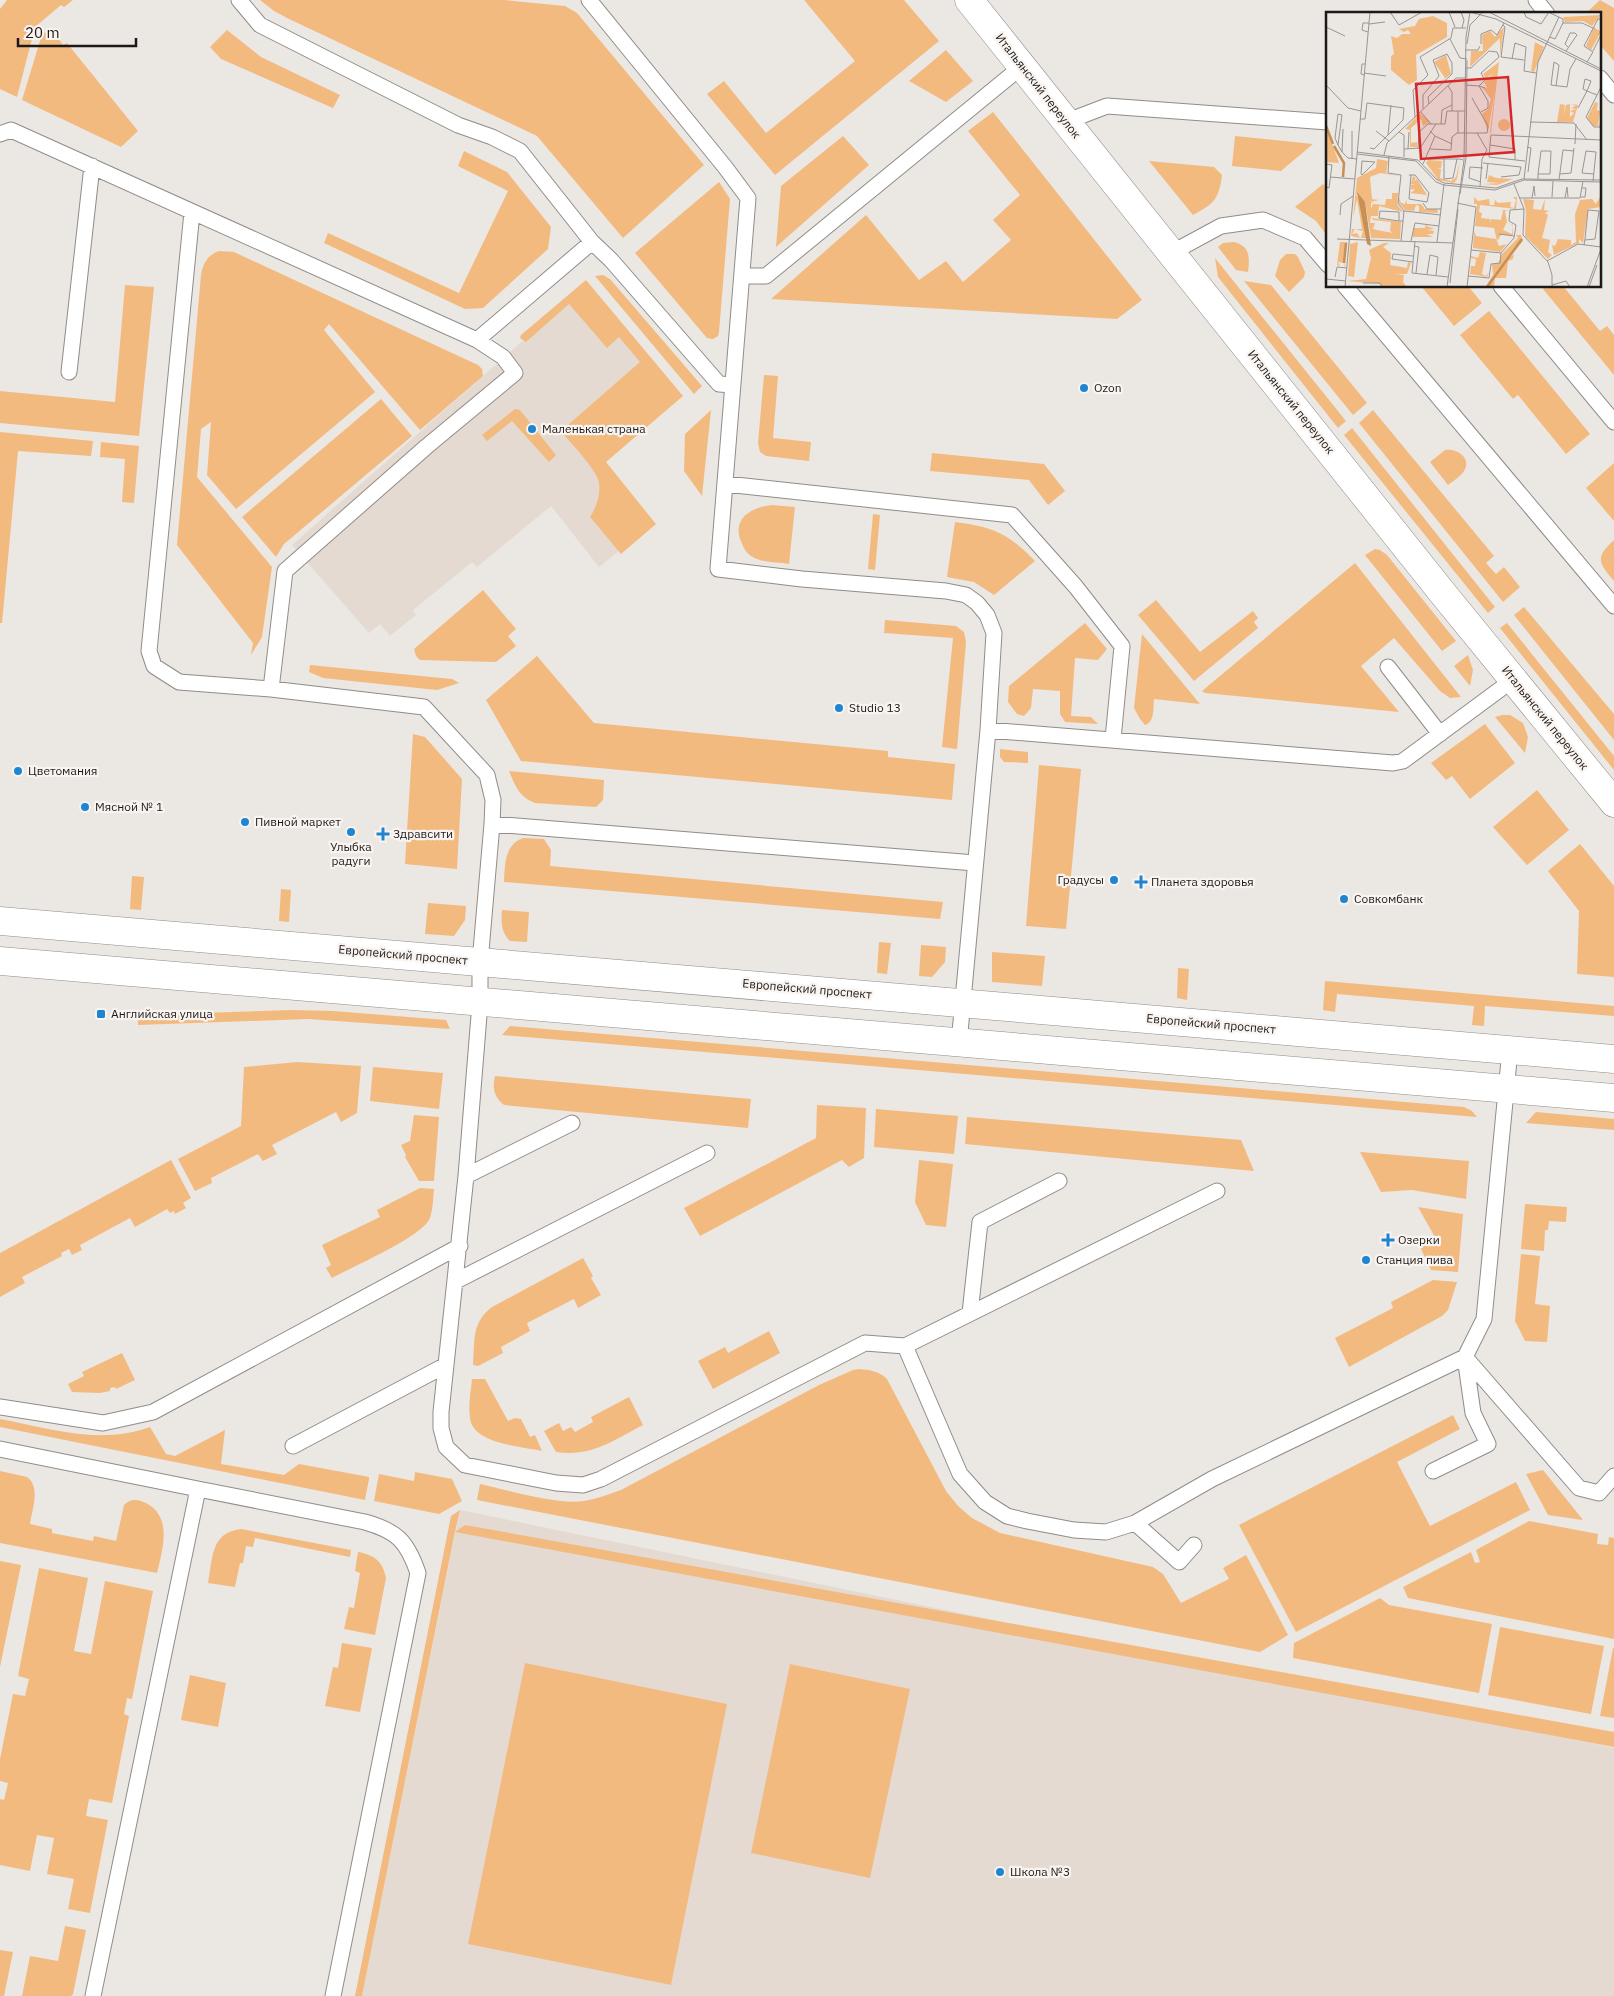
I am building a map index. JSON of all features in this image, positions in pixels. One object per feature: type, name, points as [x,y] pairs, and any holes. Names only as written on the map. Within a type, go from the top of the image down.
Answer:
[{"type":"street","name":"Итальянский переулок","points":[[969,0],[1021,68],[1172,253],[1445,596],[1614,804]]},
{"type":"street","name":"Европейский проспект","points":[[0,921],[1614,1058]]},
{"type":"street","points":[[0,961],[1614,1098]]},
{"type":"lane","points":[[239,0],[260,25],[458,125],[492,137],[520,151],[592,242],[611,260],[719,384],[733,385]]},
{"type":"lane","points":[[589,0],[748,198],[718,569],[802,579],[946,591],[966,595],[977,602],[987,615],[994,632],[988,730],[959,1043]]},
{"type":"lane","points":[[1536,0],[1545,12]]},
{"type":"lane","points":[[742,276],[766,276],[1021,68]]},
{"type":"lane","points":[[1602,80],[1614,94]]},
{"type":"lane","points":[[1065,122],[1107,106],[1326,122]]},
{"type":"lane","points":[[0,134],[11,130],[477,340],[503,357],[515,373],[426,446],[285,571],[271,689]]},
{"type":"lane","points":[[69,372],[92,166]]},
{"type":"lane","points":[[192,212],[149,651],[154,666],[179,682],[271,689],[424,706],[486,775],[493,800],[480,962],[480,1003],[466,1176],[441,1412],[441,1428],[446,1447],[465,1465],[556,1483],[582,1485],[601,1480],[865,1343],[905,1346],[1217,1191]]},
{"type":"lane","points":[[1172,253],[1222,226],[1263,220],[1305,238],[1326,263]]},
{"type":"lane","points":[[477,340],[592,242]]},
{"type":"lane","points":[[1347,288],[1614,606]]},
{"type":"lane","points":[[1503,288],[1614,422]]},
{"type":"lane","points":[[726,484],[1012,515],[1076,587],[1122,646],[1113,739]]},
{"type":"lane","points":[[1388,667],[1440,734]]},
{"type":"lane","points":[[988,730],[1393,763],[1403,761],[1514,679]]},
{"type":"lane","points":[[492,824],[975,863]]},
{"type":"lane","points":[[1433,1471],[1488,1444],[1472,1413],[1465,1357],[1484,1319],[1510,1050]]},
{"type":"lane","points":[[466,1176],[572,1123]]},
{"type":"lane","points":[[456,1281],[707,1153]]},
{"type":"lane","points":[[970,1313],[980,1222],[1059,1181]]},
{"type":"lane","points":[[0,1407],[102,1424],[153,1412],[460,1246]]},
{"type":"lane","points":[[905,1346],[960,1474],[985,1502],[1007,1516],[1074,1530],[1106,1532],[1135,1524],[1212,1478],[1465,1357]]},
{"type":"lane","points":[[1465,1357],[1579,1488],[1599,1493],[1614,1476]]},
{"type":"lane","points":[[293,1446],[446,1365]]},
{"type":"lane","points":[[0,1449],[365,1522],[386,1528],[406,1545],[412,1554],[418,1573],[333,1996]]},
{"type":"lane","points":[[93,1996],[198,1489]]},
{"type":"lane","points":[[1135,1524],[1179,1562],[1194,1545]]},
{"type":"shaded area","points":[[7,0],[73,0],[64,7],[61,5],[35,27],[17,97],[0,89],[0,9]]},
{"type":"shaded area","points":[[260,0],[504,0],[565,6],[577,13],[704,165],[623,238],[537,136],[287,18]]},
{"type":"shaded area","points":[[804,0],[904,0],[939,41],[775,175],[707,94],[724,81],[766,133],[855,61]]},
{"type":"shaded area","points":[[1600,0],[1614,8],[1614,61],[1602,47],[1602,12],[1587,12]]},
{"type":"shaded area","points":[[227,30],[261,57],[340,95],[333,108],[221,59],[210,47]]},
{"type":"shaded area","points":[[43,31],[48,35],[53,31],[63,45],[67,43],[138,131],[121,147],[22,100]]},
{"type":"shaded area","points":[[946,50],[973,81],[946,102],[909,81]]},
{"type":"shaded area","points":[[993,112],[1142,300],[1117,319],[771,299],[866,215],[919,280],[946,261],[963,282],[1011,240],[993,220],[1020,195],[968,131]]},
{"type":"shaded area","points":[[843,136],[869,165],[776,247],[781,186]]},
{"type":"shaded area","points":[[1235,136],[1313,144],[1281,171],[1232,166]]},
{"type":"shaded area","points":[[464,151],[507,172],[551,227],[548,249],[483,308],[465,309],[324,243],[328,233],[459,293],[508,191],[458,166]]},
{"type":"shaded area","points":[[1149,161],[1214,167],[1222,175],[1217,195],[1211,204],[1193,215]]},
{"type":"shaded area","points":[[719,182],[730,199],[719,332],[718,336],[713,339],[707,338],[635,253]]},
{"type":"shaded area","points":[[1323,184],[1326,188],[1326,234],[1316,221],[1295,207]]},
{"type":"shaded area","points":[[1234,242],[1243,246],[1248,253],[1248,272],[1236,270],[1218,247],[1223,243]]},
{"type":"shaded area","points":[[219,251],[234,252],[478,365],[482,369],[483,376],[420,430],[329,324],[324,330],[375,392],[236,509],[207,475],[211,422],[201,429],[197,477],[272,567],[262,637],[251,655],[253,643],[177,545],[201,275],[207,260]]},
{"type":"shaded area","points":[[1286,254],[1295,254],[1305,272],[1304,277],[1289,292],[1275,276],[1280,260]]},
{"type":"shaded area","points":[[1215,258],[1346,421],[1338,428],[1218,277]]},
{"type":"shaded area","points":[[603,275],[610,279],[702,386],[694,394],[595,276]]},
{"type":"shaded area","points":[[586,280],[683,396],[606,462],[656,524],[621,554],[590,517],[599,496],[597,477],[561,431],[640,362],[619,337],[607,348],[569,304],[526,342],[520,338],[521,335]]},
{"type":"shaded area","points":[[1244,281],[1271,285],[1367,403],[1353,415]]},
{"type":"shaded area","name":"Маленькая страна","points":[[587,284],[680,396],[604,461],[654,523],[599,567],[551,506],[477,567],[472,562],[413,610],[416,615],[390,636],[380,624],[369,633],[292,545]]},
{"type":"shaded area","points":[[125,285],[154,287],[139,436],[0,423],[0,391],[115,402]]},
{"type":"shaded area","points":[[1423,288],[1470,288],[1482,303],[1454,326]]},
{"type":"shaded area","points":[[1565,288],[1600,331],[1607,326],[1614,335],[1614,375],[1543,289]]},
{"type":"shaded area","points":[[1489,311],[1590,434],[1566,454],[1518,395],[1513,399],[1460,335]]},
{"type":"shaded area","points":[[764,375],[778,376],[773,438],[811,442],[809,461],[766,456],[760,452],[758,443]]},
{"type":"shaded area","points":[[381,399],[412,436],[284,544],[276,557],[242,517]]},
{"type":"shaded area","points":[[515,409],[520,410],[556,455],[549,462],[512,421],[487,441],[482,435]]},
{"type":"shaded area","points":[[711,410],[702,496],[684,471],[685,434]]},
{"type":"shaded area","points":[[1373,410],[1494,556],[1486,563],[1496,574],[1504,567],[1520,587],[1503,602],[1359,423]]},
{"type":"shaded area","points":[[1352,428],[1495,607],[1488,613],[1344,435]]},
{"type":"shaded area","points":[[0,432],[93,441],[91,456],[18,451],[2,623],[0,623]]},
{"type":"shaded area","points":[[101,442],[139,446],[134,503],[122,502],[125,459],[100,457]]},
{"type":"shaded area","points":[[1445,450],[1458,452],[1465,458],[1466,462],[1464,471],[1448,485],[1430,462]]},
{"type":"shaded area","points":[[932,453],[1044,464],[1065,491],[1048,505],[1029,480],[930,471]]},
{"type":"shaded area","points":[[1614,463],[1614,521],[1586,488]]},
{"type":"shaded area","points":[[772,505],[795,507],[789,564],[764,561],[751,556],[744,549],[740,539],[739,525],[746,514],[758,508]]},
{"type":"shaded area","points":[[873,514],[880,515],[875,570],[868,569]]},
{"type":"shaded area","points":[[955,522],[980,526],[999,533],[1025,551],[1035,561],[994,595],[974,582],[947,577]]},
{"type":"shaded area","points":[[1614,540],[1614,581],[1602,565],[1601,556]]},
{"type":"shaded area","points":[[1375,549],[1387,555],[1456,641],[1442,651],[1365,555]]},
{"type":"shaded area","points":[[1355,563],[1461,697],[1450,698],[1440,691],[1394,638],[1361,666],[1399,712],[1205,693],[1202,691]]},
{"type":"shaded area","points":[[483,590],[516,629],[508,636],[516,646],[496,662],[420,660],[416,656],[414,649]]},
{"type":"shaded area","points":[[1156,600],[1200,652],[1253,611],[1258,618],[1254,622],[1258,628],[1194,681],[1138,615]]},
{"type":"shaded area","points":[[1524,607],[1614,714],[1614,740],[1514,615]]},
{"type":"shaded area","points":[[885,620],[956,626],[964,632],[966,642],[957,749],[942,747],[953,638],[884,633]]},
{"type":"shaded area","points":[[1085,623],[1107,649],[1098,660],[1075,658],[1071,716],[1091,717],[1098,724],[1065,722],[1060,714],[1060,691],[1033,689],[1031,708],[1024,716],[1017,714],[1008,702],[1009,686]]},
{"type":"shaded area","points":[[1507,623],[1614,756],[1614,770],[1500,628]]},
{"type":"shaded area","points":[[1142,634],[1200,704],[1154,699],[1152,718],[1145,725],[1134,708]]},
{"type":"shaded area","points":[[1468,655],[1473,670],[1470,686],[1454,666]]},
{"type":"shaded area","points":[[537,656],[594,723],[888,751],[888,757],[955,764],[952,800],[521,761],[486,700]]},
{"type":"shaded area","points":[[310,665],[452,679],[459,683],[437,690],[323,678],[309,672]]},
{"type":"shaded area","points":[[1510,715],[1523,723],[1528,737],[1525,753],[1495,717]]},
{"type":"shaded area","points":[[1485,724],[1515,763],[1470,799],[1452,776],[1446,780],[1431,763]]},
{"type":"shaded area","points":[[413,734],[425,737],[462,779],[457,869],[405,864]]},
{"type":"shaded area","points":[[1000,749],[1028,752],[1028,763],[1004,762],[1000,757]]},
{"type":"shaded area","points":[[1039,765],[1081,769],[1066,929],[1026,926]]},
{"type":"shaded area","points":[[509,771],[604,780],[603,800],[596,807],[535,803],[521,794]]},
{"type":"shaded area","points":[[1537,790],[1569,830],[1527,865],[1493,827]]},
{"type":"shaded area","points":[[523,838],[544,839],[551,850],[550,866],[943,902],[940,919],[504,882],[505,862],[509,851],[512,845]]},
{"type":"shaded area","points":[[1580,844],[1614,886],[1614,977],[1577,974],[1579,911],[1548,871]]},
{"type":"shaded area","points":[[132,876],[144,877],[141,910],[130,909]]},
{"type":"shaded area","points":[[281,889],[291,890],[289,922],[279,921]]},
{"type":"shaded area","points":[[428,903],[466,906],[465,920],[454,936],[425,934]]},
{"type":"shaded area","points":[[502,910],[529,912],[527,942],[510,941],[507,938],[502,927]]},
{"type":"shaded area","points":[[879,942],[891,943],[887,974],[877,973]]},
{"type":"shaded area","points":[[921,945],[946,947],[945,962],[932,977],[919,976]]},
{"type":"shaded area","points":[[992,952],[1045,956],[1042,986],[992,982]]},
{"type":"shaded area","points":[[1178,968],[1189,969],[1187,1000],[1177,998]]},
{"type":"shaded area","points":[[1325,981],[1614,1006],[1614,1016],[1485,1006],[1484,1026],[1472,1025],[1474,1006],[1337,994],[1335,1012],[1323,1010]]},
{"type":"shaded area","points":[[293,1010],[333,1011],[446,1020],[450,1029],[308,1019],[138,1025],[138,1015]]},
{"type":"shaded area","points":[[510,1026],[1464,1107],[1472,1111],[1477,1117],[502,1035]]},
{"type":"shaded area","points":[[298,1062],[361,1066],[357,1113],[341,1122],[336,1112],[272,1145],[277,1154],[263,1161],[258,1154],[211,1178],[212,1183],[195,1191],[178,1159],[241,1126],[244,1067]]},
{"type":"shaded area","points":[[373,1067],[443,1073],[439,1109],[370,1101]]},
{"type":"shaded area","points":[[495,1076],[751,1099],[748,1128],[504,1105],[498,1099],[495,1092]]},
{"type":"shaded area","points":[[817,1105],[866,1108],[864,1158],[849,1167],[842,1160],[700,1236],[684,1208],[816,1138]]},
{"type":"shaded area","points":[[876,1109],[958,1116],[954,1154],[874,1147]]},
{"type":"shaded area","points":[[1536,1112],[1614,1119],[1614,1130],[1526,1123]]},
{"type":"shaded area","points":[[414,1115],[439,1117],[434,1181],[419,1181],[405,1157],[406,1155],[401,1145],[410,1141]]},
{"type":"shaded area","points":[[967,1117],[1241,1140],[1254,1171],[965,1144]]},
{"type":"shaded area","points":[[1360,1152],[1469,1161],[1466,1199],[1412,1190],[1381,1192]]},
{"type":"shaded area","points":[[171,1160],[191,1198],[183,1203],[186,1208],[175,1214],[174,1211],[170,1213],[167,1209],[135,1227],[130,1218],[80,1245],[82,1250],[72,1255],[69,1249],[61,1253],[62,1256],[22,1277],[25,1283],[0,1297],[0,1253]]},
{"type":"shaded area","points":[[919,1160],[953,1164],[946,1227],[926,1225],[915,1202]]},
{"type":"shaded area","points":[[420,1188],[434,1189],[430,1217],[423,1227],[384,1252],[332,1278],[326,1268],[331,1265],[322,1245],[380,1217],[377,1210]]},
{"type":"shaded area","points":[[1525,1204],[1567,1207],[1566,1222],[1549,1221],[1548,1230],[1545,1230],[1544,1251],[1521,1249]]},
{"type":"shaded area","points":[[1418,1207],[1463,1214],[1458,1272],[1431,1270],[1420,1247],[1436,1239]]},
{"type":"shaded area","points":[[1521,1254],[1540,1256],[1535,1304],[1550,1306],[1547,1342],[1525,1341],[1515,1321]]},
{"type":"shaded area","points":[[583,1258],[593,1276],[591,1278],[601,1295],[578,1308],[574,1299],[527,1323],[530,1331],[501,1347],[503,1353],[478,1366],[473,1365],[475,1333],[480,1319],[485,1313],[492,1307]]},
{"type":"shaded area","points":[[1433,1280],[1457,1282],[1448,1310],[1442,1316],[1349,1367],[1335,1338],[1393,1308],[1391,1302]]},
{"type":"shaded area","points":[[769,1331],[780,1353],[713,1389],[698,1361],[725,1347],[728,1353]]},
{"type":"shaded area","points":[[122,1353],[135,1380],[116,1389],[115,1387],[110,1388],[110,1391],[100,1393],[72,1392],[68,1384],[84,1376],[82,1372]]},
{"type":"shaded area","points":[[859,1369],[871,1370],[887,1379],[946,1491],[958,1506],[972,1518],[1000,1533],[1153,1567],[1163,1574],[1181,1603],[1229,1579],[1223,1568],[1246,1555],[1288,1635],[1260,1652],[477,1500],[480,1484],[560,1501],[584,1501],[607,1495],[621,1490],[819,1385]]},
{"type":"shaded area","points":[[472,1379],[485,1379],[508,1421],[515,1418],[521,1419],[530,1437],[535,1435],[542,1451],[488,1439],[473,1427],[469,1403]]},
{"type":"shaded area","points":[[629,1397],[643,1425],[591,1450],[569,1453],[556,1452],[544,1431],[559,1423],[563,1431],[571,1427],[575,1432],[593,1422],[591,1417]]},
{"type":"shaded area","points":[[1453,1415],[1460,1429],[1397,1462],[1430,1526],[1516,1482],[1530,1510],[1296,1632],[1239,1525]]},
{"type":"shaded area","points":[[0,1419],[75,1434],[113,1435],[150,1427],[166,1454],[175,1456],[225,1430],[221,1464],[284,1475],[299,1464],[369,1477],[365,1500],[0,1427]]},
{"type":"shaded area","points":[[1543,1470],[1583,1520],[1548,1515],[1526,1474]]},
{"type":"shaded area","points":[[0,1471],[27,1477],[31,1481],[35,1492],[30,1524],[52,1529],[52,1533],[93,1541],[94,1536],[116,1541],[124,1505],[136,1500],[151,1507],[158,1514],[164,1532],[162,1553],[157,1573],[0,1543]]},
{"type":"shaded area","points":[[415,1472],[452,1479],[462,1501],[439,1514],[374,1501],[379,1474],[414,1481]]},
{"type":"shaded area","name":"Школа №3","points":[[460,1510],[1614,1748],[1614,1996],[362,1996]]},
{"type":"shaded area","points":[[460,1510],[362,1996],[355,1996],[451,1516]]},
{"type":"shaded area","points":[[1529,1521],[1598,1534],[1597,1544],[1608,1545],[1609,1537],[1614,1538],[1614,1639],[1408,1598],[1403,1587],[1471,1552],[1475,1563],[1480,1562],[1476,1550]]},
{"type":"shaded area","points":[[465,1525],[1614,1732],[1614,1747],[455,1532]]},
{"type":"shaded area","points":[[241,1529],[351,1550],[350,1557],[255,1538],[253,1547],[246,1546],[243,1563],[240,1563],[235,1587],[208,1583],[212,1556],[218,1541],[231,1531]]},
{"type":"shaded area","points":[[358,1552],[373,1557],[380,1563],[385,1572],[386,1578],[375,1635],[344,1629],[349,1607],[354,1608],[360,1573],[355,1571]]},
{"type":"shaded area","points":[[0,1561],[21,1565],[0,1667]]},
{"type":"shaded area","points":[[39,1568],[88,1578],[74,1651],[91,1654],[105,1581],[153,1591],[132,1699],[127,1698],[124,1714],[129,1716],[112,1803],[89,1799],[86,1816],[108,1820],[90,1913],[68,1909],[74,1879],[47,1874],[54,1838],[37,1835],[30,1871],[0,1865],[0,1799],[4,1800],[8,1783],[0,1781],[0,1759],[13,1694],[25,1696],[29,1679],[18,1676]]},
{"type":"shaded area","points":[[1380,1598],[1389,1605],[1492,1624],[1479,1693],[1293,1658],[1294,1643]]},
{"type":"shaded area","points":[[1500,1627],[1604,1646],[1591,1714],[1488,1695]]},
{"type":"shaded area","points":[[342,1643],[372,1648],[360,1712],[325,1706],[333,1667],[338,1668]]},
{"type":"shaded area","points":[[1614,1648],[1614,1718],[1600,1716]]},
{"type":"shaded area","points":[[525,1663],[727,1704],[671,1985],[468,1944]]},
{"type":"shaded area","points":[[790,1664],[910,1689],[870,1878],[751,1853]]},
{"type":"shaded area","points":[[190,1675],[226,1683],[218,1727],[181,1720]]},
{"type":"shaded area","points":[[65,1926],[86,1930],[73,1994],[71,1996],[22,1996],[30,1956],[58,1961]]},
{"type":"shaded area","points":[[0,1950],[13,1952],[4,1996],[0,1996]]},
{"type":"place","name":"Ozon","points":[[1084,388]]},
{"type":"place","name":"Маленькая страна","points":[[532,429]]},
{"type":"place","name":"Studio 13","points":[[839,708]]},
{"type":"place","name":"Цветомания","points":[[18,771]]},
{"type":"place","name":"Мясной № 1","points":[[85,807]]},
{"type":"place","name":"Пивной маркет","points":[[245,822]]},
{"type":"place","name":"Улыбка радуги","points":[[351,832]]},
{"type":"place","name":"Здравсити","points":[[383,834]]},
{"type":"place","name":"Градусы","points":[[1114,880]]},
{"type":"place","name":"Планета здоровья","points":[[1141,882]]},
{"type":"place","name":"Совкомбанк","points":[[1344,899]]},
{"type":"place","name":"Английская улица","points":[[101,1014]]},
{"type":"place","name":"Озерки","points":[[1388,1240]]},
{"type":"place","name":"Станция пива","points":[[1366,1260]]},
{"type":"place","name":"Школа №3","points":[[1000,1872]]}]
